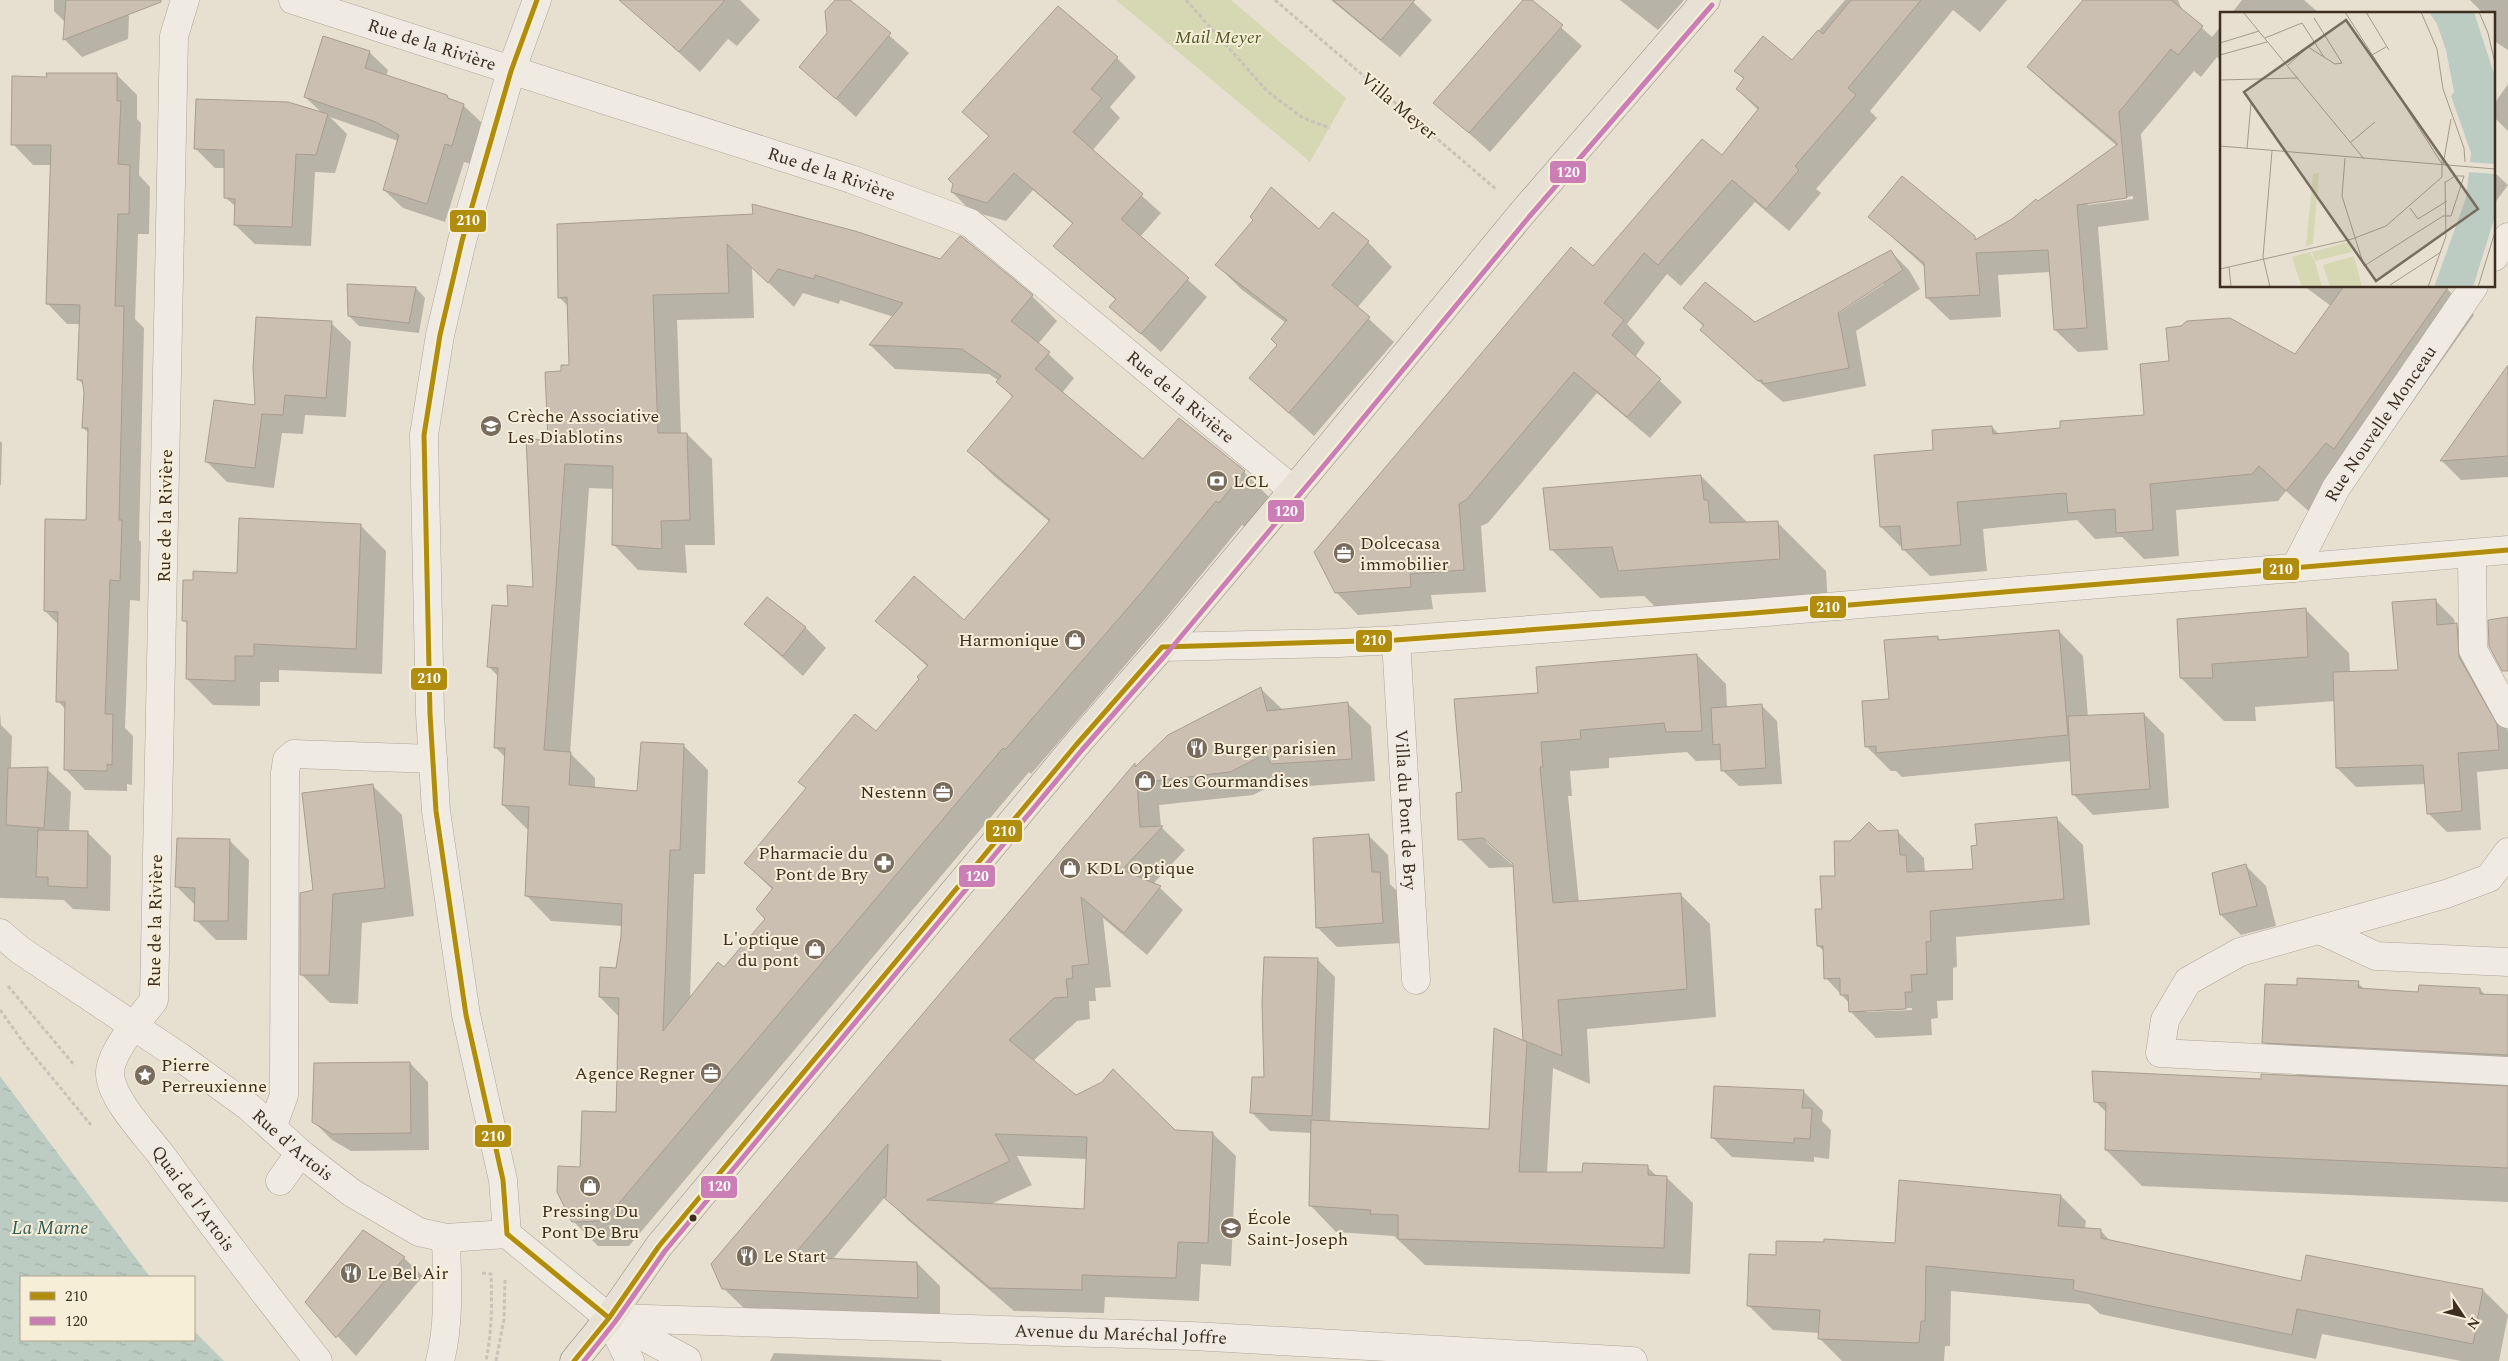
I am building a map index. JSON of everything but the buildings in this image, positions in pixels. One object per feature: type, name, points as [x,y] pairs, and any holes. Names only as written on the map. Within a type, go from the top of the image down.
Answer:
[{"type":"main road","points":[[574,1361],[609,1318],[659,1246],[1076,745],[1162,647],[1523,212],[1706,0]]},
{"type":"street","name":"Rue de la Rivière","points":[[135,1027],[154,1000],[174,36],[185,0]]},
{"type":"street","name":"Rue de la Rivière","points":[[293,0],[850,179],[970,223],[1293,490]]},
{"type":"street","points":[[537,0],[510,71],[462,241],[440,335],[424,435],[430,714],[436,811],[466,1016],[503,1180],[507,1234],[609,1318],[687,1360]]},
{"type":"street","points":[[2496,254],[2508,237]]},
{"type":"street","name":"Rue Nouvelle Monceau","points":[[2295,568],[2336,488],[2473,288]]},
{"type":"street","points":[[1162,647],[1338,644],[1396,640],[1754,613],[2508,550]]},
{"type":"street","points":[[2472,554],[2473,650],[2508,714]]},
{"type":"street","name":"Villa du Pont de Bry","points":[[1396,640],[1416,980]]},
{"type":"street","points":[[272,1128],[284,1095],[283,898],[285,773],[287,760],[294,754],[433,759]]},
{"type":"street","points":[[2508,852],[2489,878],[2446,894],[2240,952],[2188,981],[2165,1020],[2160,1053],[2508,1071]]},
{"type":"street","points":[[2320,930],[2376,956],[2508,962]]},
{"type":"street","name":"Rue d'Artois","points":[[0,934],[20,950],[135,1027],[249,1107],[300,1153],[352,1193],[419,1232],[446,1238],[507,1234]]},
{"type":"street","name":"Quai de l'Artois","points":[[135,1027],[113,1056],[110,1074],[114,1092],[240,1251],[318,1361]]},
{"type":"street","points":[[280,1181],[300,1153]]},
{"type":"street","points":[[440,1361],[445,1338],[447,1305],[446,1238]]},
{"type":"street","points":[[609,1318],[630,1361]]},
{"type":"street","name":"Avenue du Maréchal Joffre","points":[[609,1318],[1193,1336],[1634,1361]]},
{"type":"path","points":[[1186,0],[1267,91],[1303,118],[1330,128]]},
{"type":"path","name":"Villa Meyer","points":[[1275,0],[1523,212]]},
{"type":"path","points":[[6,984],[82,1074]]},
{"type":"path","points":[[496,1361],[504,1320],[507,1234]]},
{"type":"green space","name":"Mail Meyer","points":[[1116,0],[1231,0],[1346,98],[1310,162]]},
{"type":"water","name":"La Marne","points":[[0,1076],[149,1276],[20,1276],[20,1341],[195,1341],[195,1332],[224,1361],[0,1361]]},
{"type":"transit line","name":"210","points":[[537,0],[511,71],[462,241],[440,335],[424,435],[430,714],[436,811],[466,1015],[503,1180],[507,1234],[609,1318]]},
{"type":"transit line","name":"120","points":[[584,1361],[615,1322],[665,1251],[1082,750],[1168,652],[1336,451],[1529,217],[1712,5]]},
{"type":"transit line","name":"210","points":[[574,1361],[609,1318],[659,1246],[1076,745],[1162,647],[1396,640],[1754,613],[2508,550]]},
{"type":"place","name":"Crèche Associative Les Diablotins","points":[[491,426]]},
{"type":"place","name":"LCL","points":[[1217,481]]},
{"type":"place","name":"Dolcecasa immobilier","points":[[1344,553]]},
{"type":"place","name":"Harmonique","points":[[1075,640]]},
{"type":"place","name":"Burger parisien","points":[[1197,748]]},
{"type":"place","name":"Les Gourmandises","points":[[1145,781]]},
{"type":"place","name":"Nestenn","points":[[943,792]]},
{"type":"place","name":"Pharmacie du Pont de Bry","points":[[884,863]]},
{"type":"place","name":"KDL Optique","points":[[1070,868]]},
{"type":"place","name":"L'optique du pont","points":[[815,949]]},
{"type":"place","name":"Agence Regner","points":[[711,1073]]},
{"type":"place","name":"Pierre Perreuxienne","points":[[145,1075]]},
{"type":"place","name":"Pressing Du Pont De Bru","points":[[590,1186]]},
{"type":"place","name":"École Saint-Joseph","points":[[1231,1228]]},
{"type":"place","name":"Le Start","points":[[747,1256]]},
{"type":"place","name":"Le Bel Air","points":[[351,1273]]}]
